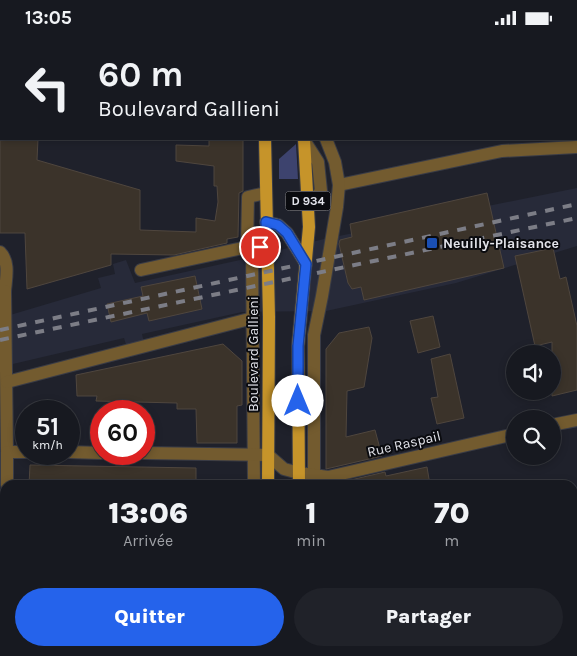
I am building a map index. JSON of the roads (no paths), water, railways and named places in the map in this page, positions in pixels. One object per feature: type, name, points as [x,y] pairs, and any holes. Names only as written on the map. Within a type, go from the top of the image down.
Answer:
[{"type":"main road","name":"Boulevard Gallieni","points":[[265,140],[269,317],[268,480]]},
{"type":"main road","name":"D 934","points":[[299,479],[298,346],[306,264],[309,206],[304,140]]},
{"type":"main road","points":[[266,222],[278,225],[287,233],[306,264]]},
{"type":"street","points":[[314,480],[314,335],[337,207],[339,185],[335,162],[326,140]]},
{"type":"street","points":[[339,185],[502,151],[577,147]]},
{"type":"street","points":[[141,270],[248,247],[248,197],[266,193]]},
{"type":"street","points":[[254,480],[252,254],[267,239]]},
{"type":"street","points":[[0,252],[7,266],[3,291],[8,382],[7,480]]},
{"type":"street","points":[[298,346],[310,315],[322,296]]},
{"type":"street","points":[[8,382],[253,318]]},
{"type":"street","points":[[561,423],[577,420]]},
{"type":"street","name":"Rue Raspail","points":[[268,455],[299,479],[314,480],[506,436]]},
{"type":"street","points":[[8,452],[15,452]]},
{"type":"street","points":[[155,453],[268,455]]},
{"type":"railway","points":[[0,330],[577,204]]},
{"type":"railway","points":[[0,340],[577,218]]},
{"type":"place","name":"Neuilly-Plaisance","points":[[432,243]]}]
